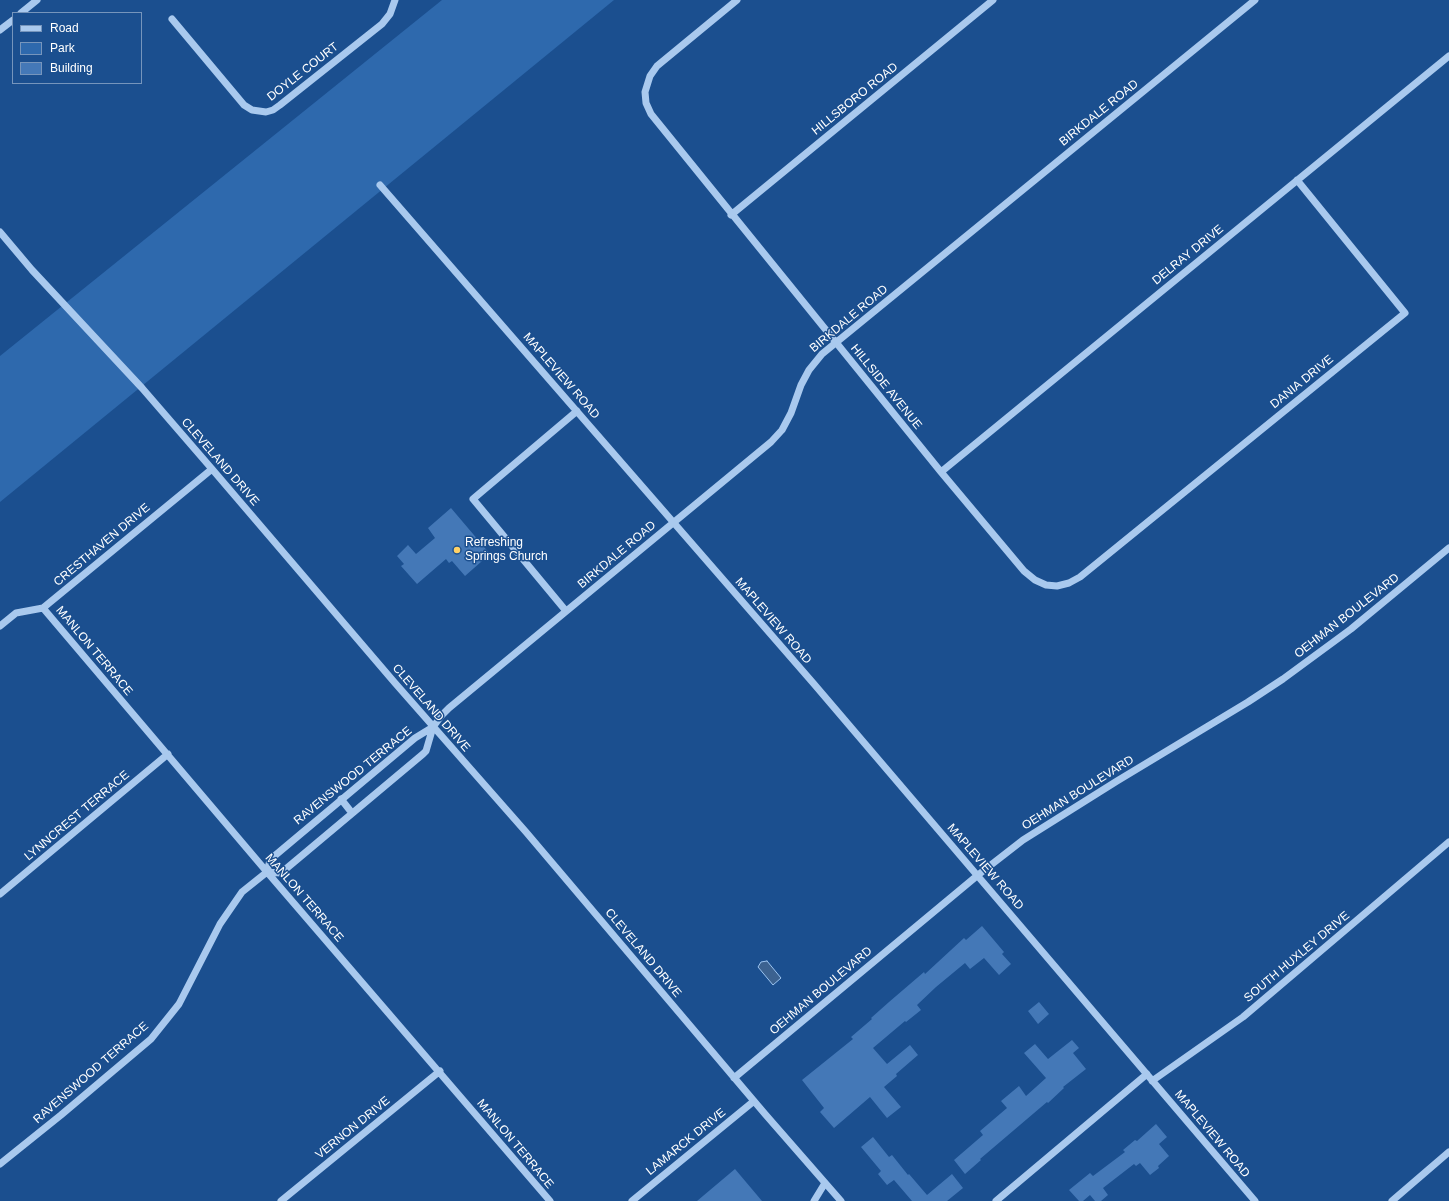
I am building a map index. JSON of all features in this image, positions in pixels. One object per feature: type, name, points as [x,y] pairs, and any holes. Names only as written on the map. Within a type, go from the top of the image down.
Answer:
[{"type":"street","points":[[22,12],[37,0]]},
{"type":"street","name":"DOYLE COURT","points":[[172,19],[244,105],[252,110],[266,112],[273,110],[280,105],[382,24],[390,14],[395,0]]},
{"type":"street","name":"HILLSIDE AVENUE","points":[[737,0],[657,66],[650,76],[646,88],[646,103],[651,114],[731,215],[1024,571],[1035,580],[1046,585],[1057,586],[1069,583],[1080,577]]},
{"type":"street","name":"HILLSBORO ROAD","points":[[731,215],[993,0]]},
{"type":"street","name":"BIRKDALE ROAD","points":[[433,727],[449,708],[771,442],[782,430],[791,413],[801,385],[809,370],[822,354],[1255,0]]},
{"type":"street","points":[[0,30],[12,21]]},
{"type":"street","name":"DELRAY DRIVE","points":[[941,472],[1449,56]]},
{"type":"street","name":"DANIA DRIVE","points":[[1080,577],[1405,313],[1297,180]]},
{"type":"street","name":"MAPLEVIEW ROAD","points":[[380,185],[978,875],[1255,1201]]},
{"type":"street","name":"CLEVELAND DRIVE","points":[[0,232],[32,270],[142,388],[433,727],[531,838],[734,1078],[841,1201]]},
{"type":"street","points":[[566,611],[473,498],[577,411]]},
{"type":"street","name":"CRESTHAVEN DRIVE","points":[[0,626],[16,613],[43,608],[212,469]]},
{"type":"street","name":"OEHMAN BOULEVARD","points":[[734,1078],[978,875],[1023,840],[1117,781],[1242,706],[1283,679],[1351,629],[1449,548]]},
{"type":"street","name":"MANLON TERRACE","points":[[43,608],[267,872],[440,1071],[550,1201]]},
{"type":"street","name":"RAVENSWOOD TERRACE","points":[[0,1164],[151,1039],[179,1004],[220,924],[242,892],[267,872],[270,860],[415,738],[433,727]]},
{"type":"street","name":"RAVENSWOOD TERRACE","points":[[267,872],[281,873],[426,751],[433,727]]},
{"type":"street","name":"LYNNCREST TERRACE","points":[[0,894],[168,754]]},
{"type":"street","points":[[341,800],[352,813]]},
{"type":"street","name":"SOUTH HUXLEY DRIVE","points":[[1152,1081],[1243,1017],[1449,842]]},
{"type":"street","name":"VERNON DRIVE","points":[[281,1201],[440,1071]]},
{"type":"street","points":[[996,1201],[1147,1074]]},
{"type":"street","name":"LAMARCK DRIVE","points":[[632,1201],[754,1101]]},
{"type":"street","points":[[1392,1201],[1449,1152]]},
{"type":"street","points":[[814,1201],[825,1182]]},
{"type":"green space","points":[[442,0],[614,0],[0,502],[0,356]]},
{"type":"shaded area","points":[[767,961],[781,978],[773,985],[758,967],[761,962]]},
{"type":"building","points":[[451,508],[490,554],[465,576],[452,561],[449,563],[446,559],[417,584],[401,566],[404,564],[397,556],[408,545],[416,554],[435,538],[428,528]]},
{"type":"building","points":[[982,926],[1004,952],[1002,954],[1011,964],[999,975],[984,958],[970,969],[965,963],[936,987],[917,1005],[921,1010],[906,1022],[905,1021],[873,1048],[887,1064],[910,1045],[918,1055],[896,1074],[897,1076],[884,1087],[901,1107],[887,1118],[870,1097],[834,1128],[820,1112],[824,1108],[802,1080],[853,1039],[851,1037],[872,1019],[871,1018],[924,972],[925,974],[964,938],[966,940]]},
{"type":"building","points":[[1039,1002],[1049,1014],[1038,1024],[1028,1011]]},
{"type":"building","points":[[1072,1040],[1079,1048],[1073,1053],[1086,1069],[1063,1087],[1064,1088],[1048,1103],[1047,1102],[980,1159],[981,1160],[965,1174],[954,1160],[983,1135],[980,1131],[1007,1108],[1001,1101],[1019,1086],[1026,1096],[1046,1078],[1024,1053],[1035,1044],[1048,1059]]},
{"type":"building","points":[[1156,1124],[1167,1137],[1159,1144],[1169,1156],[1158,1166],[1159,1168],[1150,1175],[1140,1163],[1136,1166],[1134,1164],[1103,1188],[1108,1195],[1101,1201],[1095,1201],[1090,1195],[1083,1201],[1079,1201],[1069,1190],[1090,1173],[1093,1176],[1125,1152],[1123,1150],[1135,1140],[1137,1141]]},
{"type":"building","points":[[873,1137],[889,1157],[892,1155],[927,1195],[952,1174],[963,1188],[947,1201],[912,1201],[894,1180],[887,1185],[878,1174],[881,1171],[861,1147]]},
{"type":"building","points":[[735,1169],[762,1201],[697,1201]]},
{"type":"place","name":"Refreshing Springs Church","points":[[457,550]]}]
